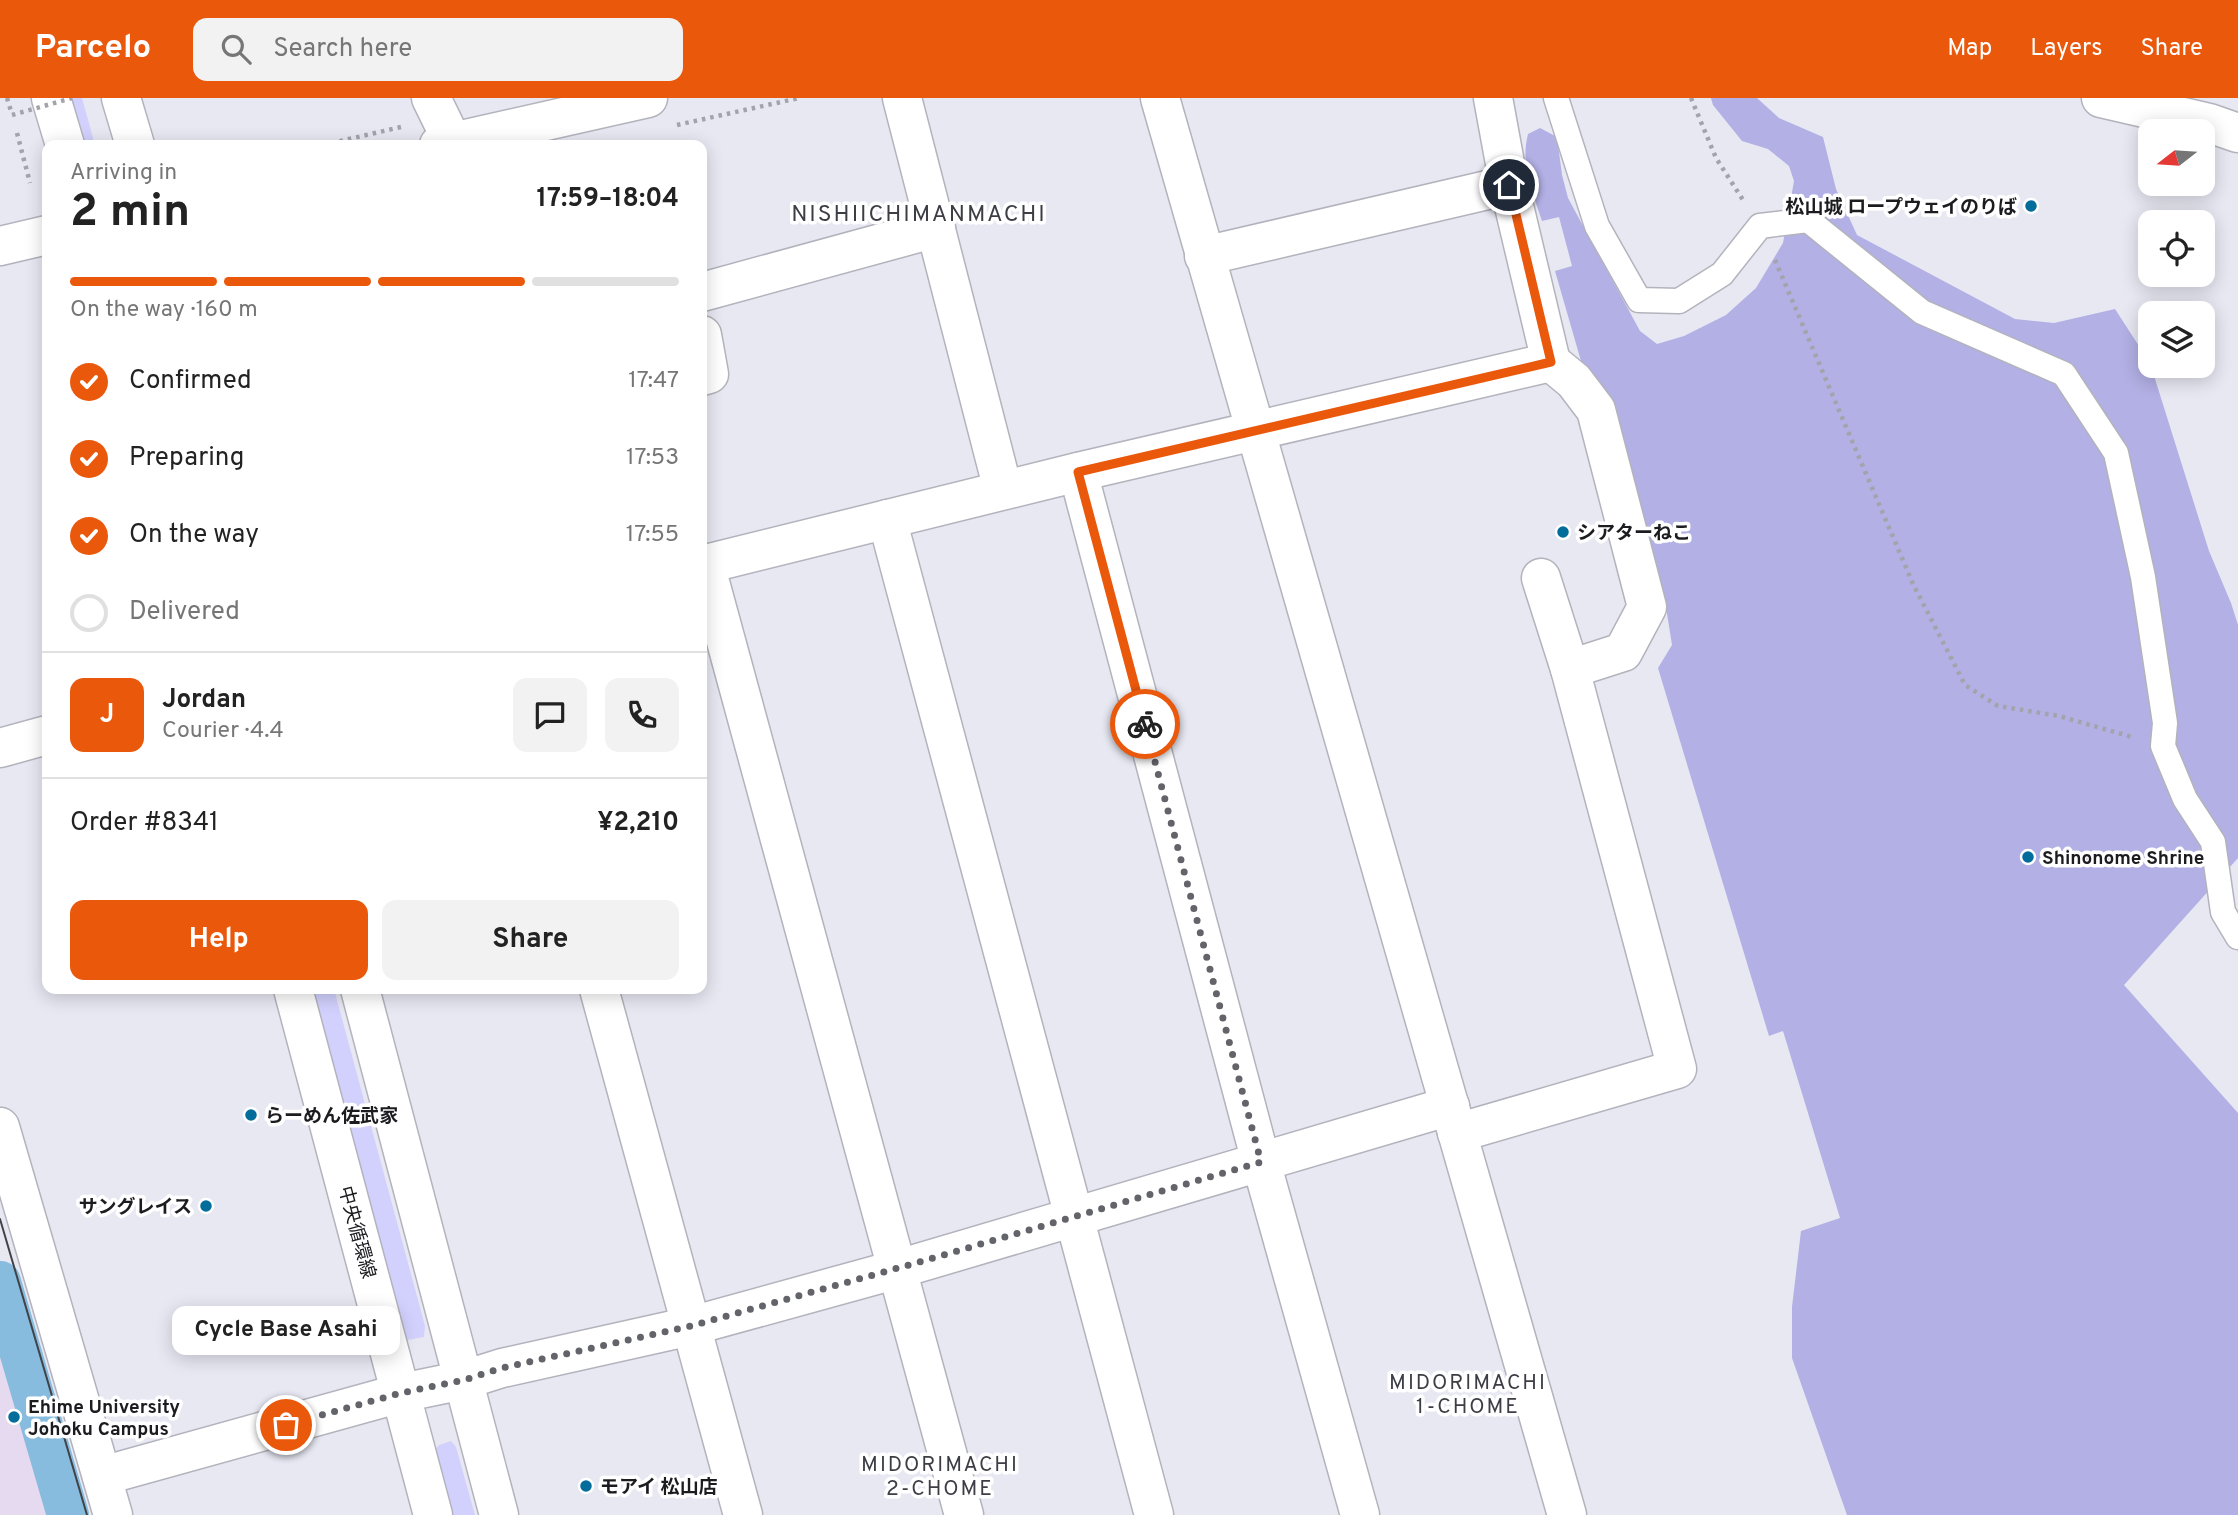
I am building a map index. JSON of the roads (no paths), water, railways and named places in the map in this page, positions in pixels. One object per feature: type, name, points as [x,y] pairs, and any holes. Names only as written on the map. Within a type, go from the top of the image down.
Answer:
[{"type":"street","points":[[51,98],[64,140]]},
{"type":"street","points":[[121,98],[134,140]]},
{"type":"street","points":[[431,98],[447,140]]},
{"type":"street","points":[[902,98],[1003,490]]},
{"type":"street","points":[[1160,98],[1567,1515]]},
{"type":"street","points":[[1493,98],[1509,185],[1551,362],[1574,381],[1595,410],[1647,607],[1623,652],[1570,669]]},
{"type":"street","points":[[2101,98],[2209,123],[2238,133]]},
{"type":"street","points":[[476,140],[657,113]]},
{"type":"street","points":[[1204,256],[1509,185]]},
{"type":"street","points":[[707,291],[936,228]]},
{"type":"street","points":[[0,246],[42,236]]},
{"type":"street","points":[[707,563],[1078,472],[1551,362]]},
{"type":"street","points":[[1078,472],[1261,1162],[1360,1515]]},
{"type":"street","points":[[887,519],[1154,1515]]},
{"type":"street","points":[[707,575],[964,1515]]},
{"type":"street","points":[[102,1476],[401,1393],[691,1326],[898,1269],[1261,1162],[1677,1069],[1570,669],[1541,578]]},
{"type":"street","points":[[0,748],[42,736]]},
{"type":"street","name":"中央循環線","points":[[294,994],[433,1515]]},
{"type":"street","points":[[361,994],[499,1515]]},
{"type":"street","points":[[600,994],[743,1515]]},
{"type":"street","points":[[0,1127],[113,1515]]},
{"type":"lane","points":[[1556,98],[1597,226],[1639,300],[1679,301],[1722,274],[1760,226],[1808,219],[1923,312],[2064,374],[2116,453],[2143,577],[2165,723],[2163,746],[2185,799],[2213,842],[2223,912],[2238,937]]},
{"type":"waterway","points":[[0,1282],[68,1515]]},
{"type":"tram line","points":[[0,1219],[87,1515]]},
{"type":"place","name":"松山城 ロープウェイのりば","points":[[2031,206]]},
{"type":"place","name":"シアターねこ","points":[[1563,532]]},
{"type":"place","name":"Shinonome Shrine","points":[[2028,857]]},
{"type":"place","name":"らーめん佐武家","points":[[251,1115]]},
{"type":"place","name":"サングレイス","points":[[206,1206]]},
{"type":"place","name":"Ehime University Johoku Campus","points":[[14,1417]]},
{"type":"place","name":"Cycle Base Asahi","points":[[286,1425]]},
{"type":"place","name":"モアイ 松山店","points":[[586,1486]]},
{"type":"district","name":"NISHIICHIMANMACHI","points":[[919,213]]},
{"type":"district","name":"MIDORIMACHI 1-CHOME","points":[[1468,1394]]},
{"type":"district","name":"MIDORIMACHI 2-CHOME","points":[[940,1476]]}]
